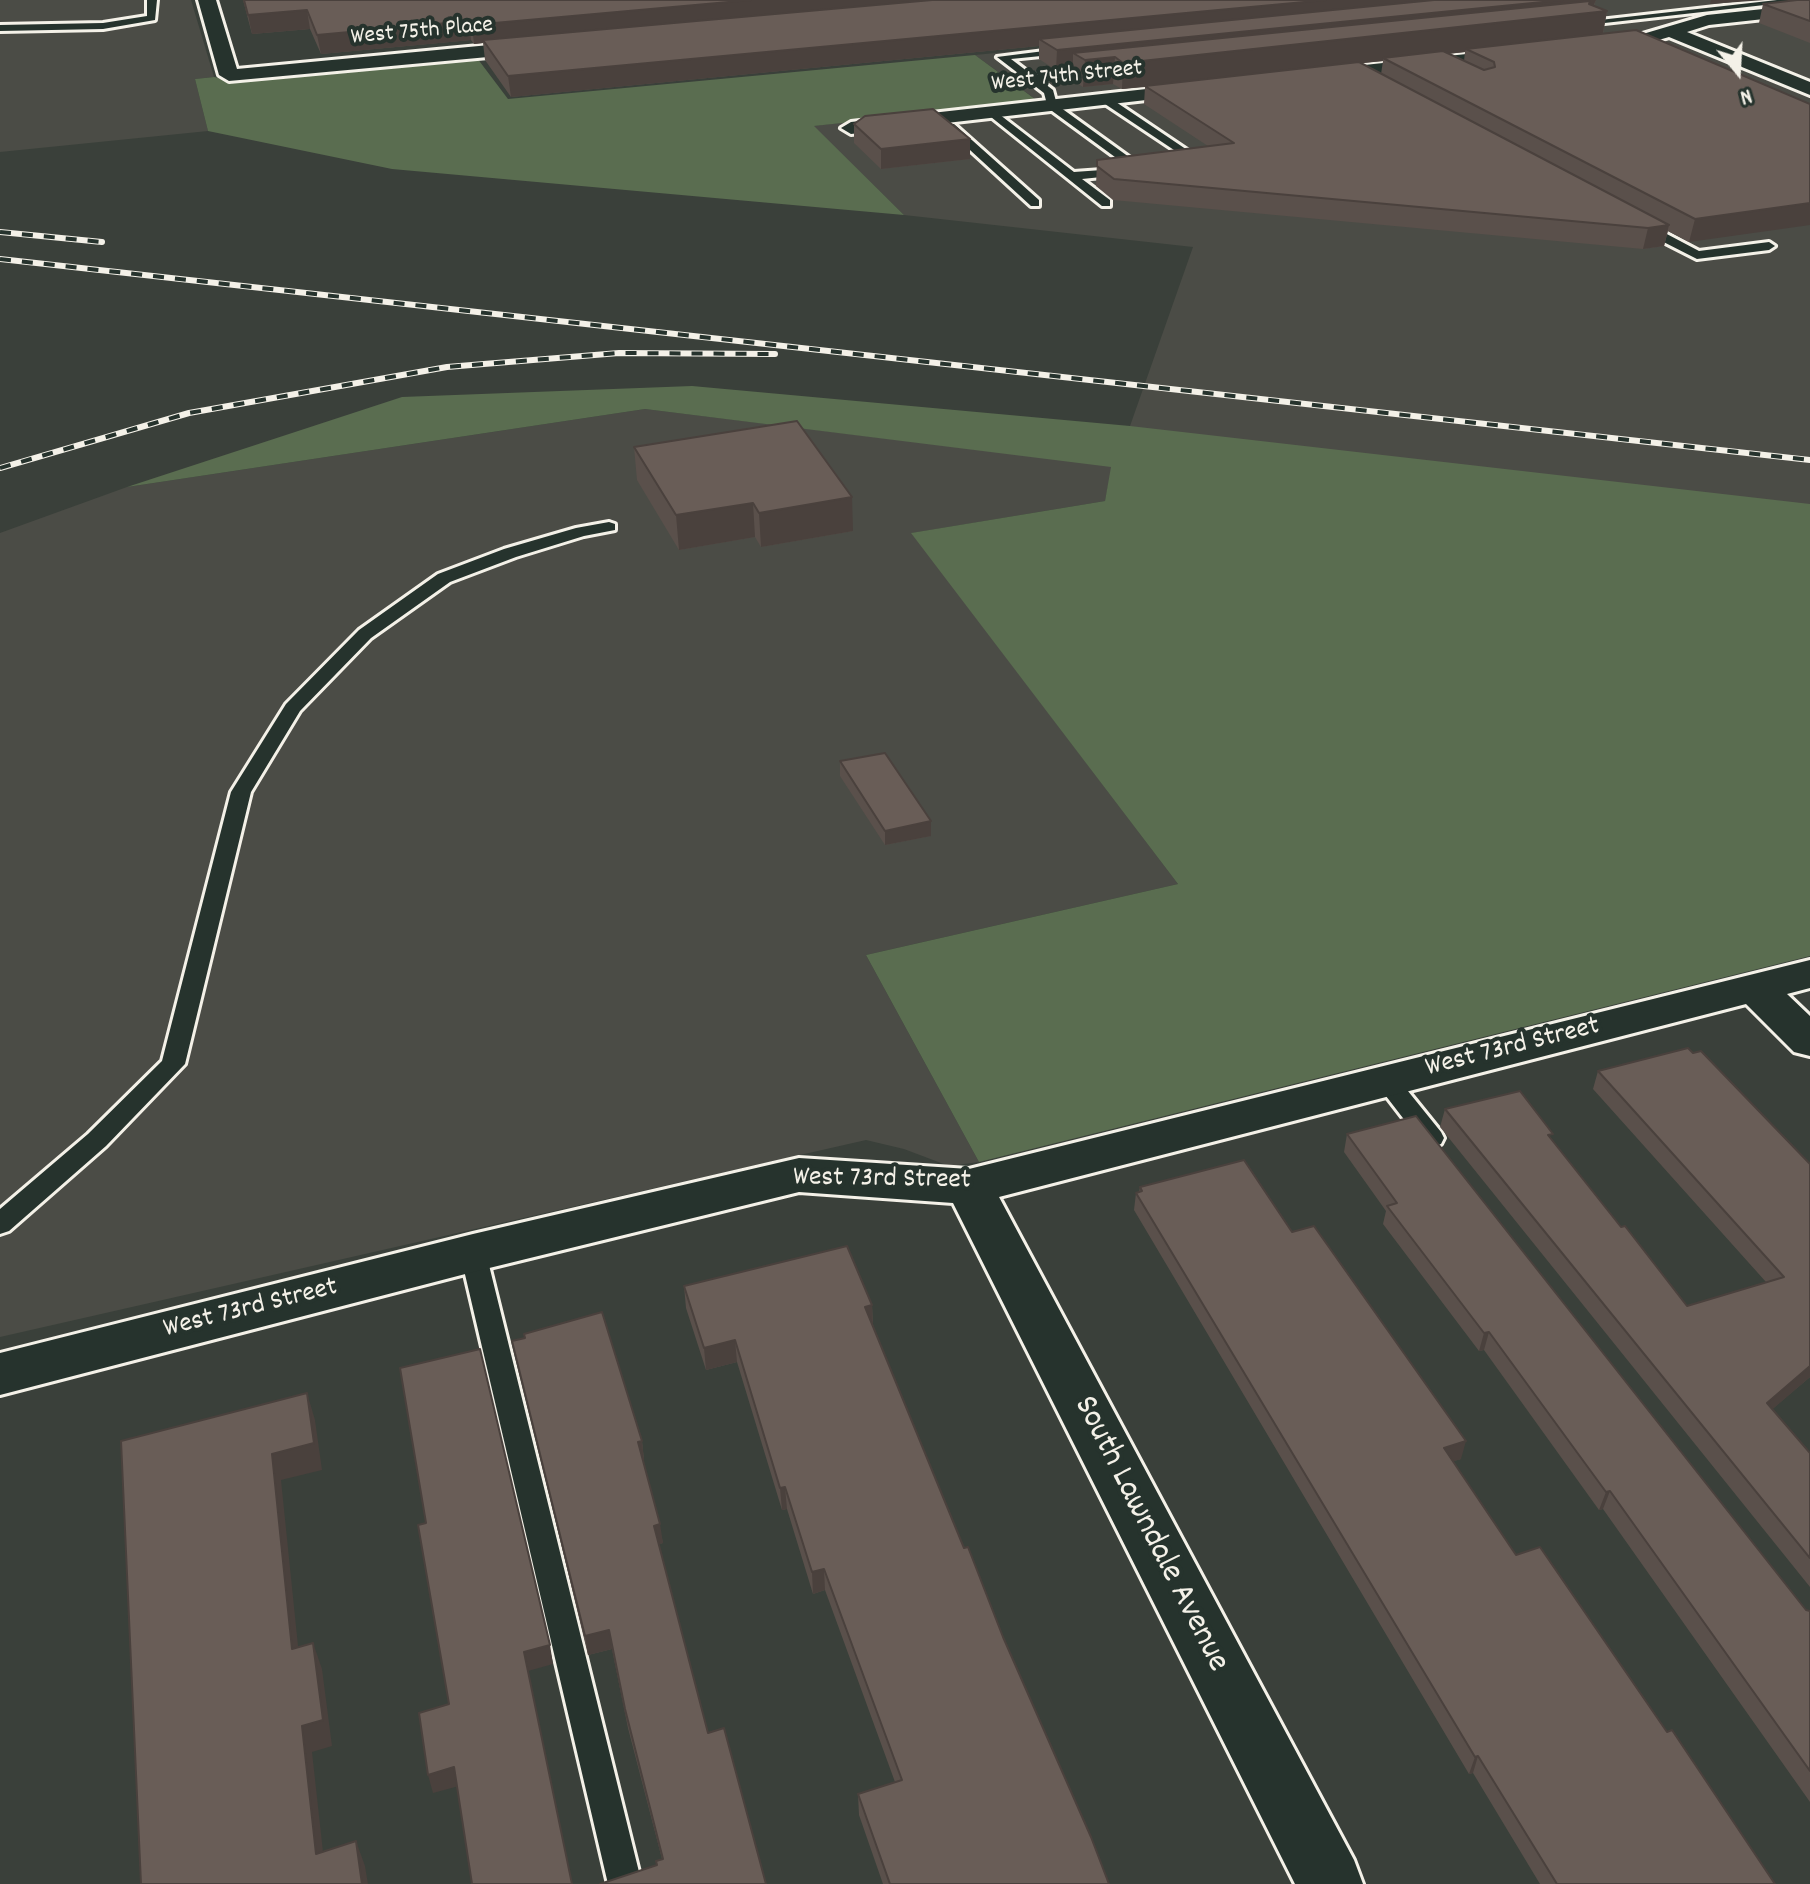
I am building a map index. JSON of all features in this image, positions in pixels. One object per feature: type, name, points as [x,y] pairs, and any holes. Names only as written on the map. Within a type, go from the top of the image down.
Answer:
[{"type":"street","name":"West 75th Place","points":[[213,2],[229,75],[565,44]]},
{"type":"street","points":[[1576,48],[1638,41],[1707,20],[1810,9]]},
{"type":"street","points":[[1669,31],[1810,89]]},
{"type":"street","points":[[1293,79],[1545,51]]},
{"type":"street","name":"West 74th Street","points":[[851,128],[1215,88]]},
{"type":"street","name":"West 73rd Street","points":[[0,1374],[473,1253],[799,1175],[969,1187],[1810,974]]},
{"type":"street","points":[[1755,988],[1810,1041]]},
{"type":"street","name":"South Lawndale Avenue","points":[[969,1187],[1330,1884]]},
{"type":"lane","points":[[0,28],[103,26],[152,18],[152,0]]},
{"type":"lane","points":[[1568,24],[1804,0]]},
{"type":"lane","points":[[1080,50],[1002,57],[1049,92],[1052,106],[1141,170]]},
{"type":"lane","points":[[1437,63],[1460,75]]},
{"type":"lane","points":[[1031,78],[1110,71]]},
{"type":"lane","points":[[1355,72],[1382,86]]},
{"type":"lane","points":[[1106,100],[1199,162],[1184,164]]},
{"type":"lane","points":[[991,113],[1106,203]]},
{"type":"lane","points":[[941,117],[1035,203]]},
{"type":"lane","points":[[1072,176],[1156,168]]},
{"type":"lane","points":[[1627,218],[1697,255],[1769,246]]},
{"type":"lane","points":[[0,1224],[97,1140],[173,1064],[241,792],[293,708],[365,634],[444,578],[510,553],[582,531],[609,527]]},
{"type":"lane","points":[[1387,1081],[1446,1156]]},
{"type":"lane","points":[[473,1253],[625,1884]]},
{"type":"shaded area","points":[[0,0],[191,0],[214,77],[195,79],[208,131],[0,152]]},
{"type":"shaded area","points":[[1532,0],[1810,0],[1810,554],[1112,467],[1105,501],[912,533],[1178,884],[866,955],[979,1162],[949,1166],[904,1149],[866,1140],[0,1337],[0,533],[127,487],[645,409],[1112,466],[1130,426],[1193,247],[904,215],[813,126],[1038,101],[975,55]]},
{"type":"green space","points":[[975,55],[1039,102],[814,126],[904,215],[392,169],[208,131],[195,79],[214,77],[230,80],[477,58],[508,99]]},
{"type":"green space","points":[[692,386],[1130,426],[1810,504],[1810,956],[979,1162],[866,955],[1178,884],[911,533],[1105,501],[1111,467],[645,409],[127,487],[402,397]]},
{"type":"building","points":[[244,0],[751,0],[472,25],[469,21],[317,35],[307,10],[248,15]]},
{"type":"building","points":[[932,0],[1326,0],[508,76],[483,40]]},
{"type":"building","points":[[1434,0],[1563,0],[1057,50],[1039,39]]},
{"type":"building","points":[[1810,0],[1810,21],[1763,4]]},
{"type":"building","points":[[1590,1],[1589,4],[1607,11],[1123,63],[1115,57],[1085,60],[1073,53]]},
{"type":"building","points":[[1636,30],[1810,104],[1810,203],[1695,219],[1383,58],[1443,51],[1484,70],[1495,67],[1494,62],[1466,49]]},
{"type":"building","points":[[1359,62],[1669,225],[1648,228],[1114,179],[1097,166],[1097,160],[1234,143],[1145,86]]},
{"type":"building","points":[[933,109],[970,139],[881,149],[854,124],[865,116]]},
{"type":"building","points":[[797,421],[852,497],[759,513],[753,503],[676,515],[634,447]]},
{"type":"building","points":[[885,753],[931,821],[885,831],[840,761]]},
{"type":"building","points":[[1688,1048],[1693,1053],[1701,1051],[1810,1164],[1810,1366],[1767,1403],[1810,1453],[1810,1558],[1445,1109],[1520,1091],[1553,1134],[1548,1135],[1687,1306],[1784,1277],[1598,1071]]},
{"type":"building","points":[[1416,1116],[1806,1610],[1810,1611],[1810,1771],[1610,1491],[1606,1492],[1489,1332],[1484,1333],[1387,1206],[1397,1203],[1347,1134]]},
{"type":"building","points":[[1244,1160],[1292,1232],[1314,1226],[1466,1441],[1444,1448],[1516,1555],[1540,1547],[1667,1732],[1672,1730],[1775,1884],[1557,1884],[1478,1756],[1475,1757],[1136,1193],[1142,1191],[1140,1187]]},
{"type":"building","points":[[847,1246],[872,1305],[865,1307],[964,1548],[968,1547],[1003,1637],[1109,1884],[890,1884],[858,1794],[902,1780],[824,1569],[812,1572],[785,1487],[780,1488],[735,1340],[704,1348],[684,1286]]},
{"type":"building","points":[[602,1312],[642,1441],[638,1442],[660,1524],[654,1526],[708,1733],[724,1728],[766,1884],[600,1884],[657,1865],[656,1861],[663,1859],[625,1709],[609,1630],[585,1636],[512,1341],[525,1338],[524,1334]]},
{"type":"building","points":[[480,1349],[550,1645],[524,1652],[572,1884],[472,1884],[454,1767],[428,1775],[419,1713],[449,1704],[418,1525],[426,1523],[400,1368]]},
{"type":"building","points":[[307,1393],[314,1443],[272,1454],[292,1649],[313,1643],[323,1720],[302,1726],[316,1854],[356,1841],[362,1884],[141,1884],[121,1441]]},
{"type":"railway","points":[[0,232],[102,242]]},
{"type":"railway","points":[[0,259],[1810,460]]},
{"type":"railway","points":[[0,468],[189,413],[447,367],[619,353],[775,354]]}]
